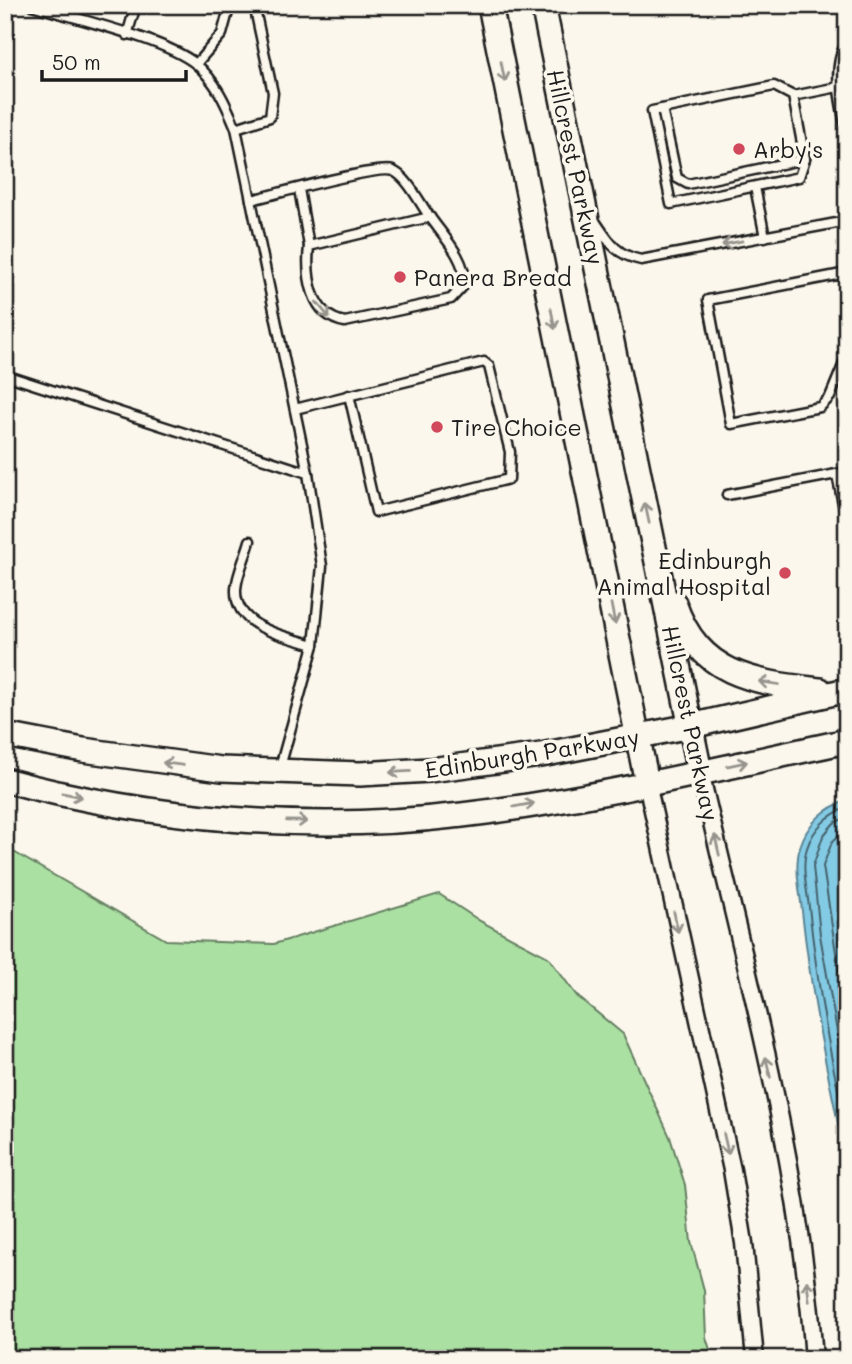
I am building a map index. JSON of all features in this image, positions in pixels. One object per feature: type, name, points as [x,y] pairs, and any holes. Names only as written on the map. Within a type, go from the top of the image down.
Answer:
[{"type":"main road","points":[[490,5],[647,783]]},
{"type":"main road","name":"Hillcrest Parkway","points":[[543,5],[700,772]]},
{"type":"main road","points":[[654,548],[676,611],[689,634],[726,670],[764,683],[842,691]]},
{"type":"main road","name":"Edinburgh Parkway","points":[[5,735],[151,761],[279,774],[360,774],[499,762],[691,726],[842,691]]},
{"type":"main road","points":[[5,780],[163,811],[233,818],[337,822],[470,814],[647,783],[847,741]]},
{"type":"street","name":"Hillcrest Parkway","points":[[700,772],[777,1107],[803,1249],[814,1359]]},
{"type":"street","points":[[647,783],[732,1170],[747,1267],[755,1359]]},
{"type":"lane","points":[[32,5],[165,47],[196,64],[221,93],[236,128],[308,473],[322,566],[314,645],[279,774]]},
{"type":"lane","points":[[127,35],[136,5]]},
{"type":"lane","points":[[196,64],[222,34],[230,5]]},
{"type":"lane","points":[[236,128],[270,117],[272,107],[273,93],[254,5]]},
{"type":"lane","points":[[847,42],[841,51],[838,87],[847,134]]},
{"type":"lane","points":[[793,96],[805,159],[799,177],[671,204],[652,111],[774,86],[793,96],[838,87]]},
{"type":"lane","points":[[663,109],[677,178],[688,184],[805,159]]},
{"type":"lane","points":[[251,201],[299,189],[386,169],[395,171],[461,262],[466,274],[465,284],[452,299],[345,322],[333,320],[319,308],[314,297],[307,262],[309,246],[299,189]]},
{"type":"lane","points":[[755,187],[765,237]]},
{"type":"lane","points":[[584,205],[614,250],[625,257],[641,260],[847,221]]},
{"type":"lane","points":[[309,246],[430,217]]},
{"type":"lane","points":[[847,273],[708,300],[731,424],[820,407],[830,397],[847,356]]},
{"type":"lane","points":[[295,409],[349,395],[484,362],[489,366],[510,452],[509,479],[376,512],[349,395]]},
{"type":"lane","points":[[5,375],[308,473]]},
{"type":"lane","points":[[727,495],[847,472]]},
{"type":"lane","points":[[837,475],[847,523]]},
{"type":"lane","points":[[250,541],[236,589],[241,610],[257,626],[314,645]]},
{"type":"green space","points":[[5,847],[166,940],[274,944],[439,894],[480,921],[548,957],[577,996],[623,1034],[670,1137],[685,1185],[691,1242],[704,1290],[706,1337],[713,1359],[5,1359]]},
{"type":"water","points":[[847,801],[847,1163],[815,1006],[797,871],[800,847],[812,824],[831,807]]},
{"type":"place","name":"Arby's","points":[[739,149]]},
{"type":"place","name":"Panera Bread","points":[[400,277]]},
{"type":"place","name":"Tire Choice","points":[[437,427]]},
{"type":"place","name":"Edinburgh Animal Hospital","points":[[785,573]]}]
